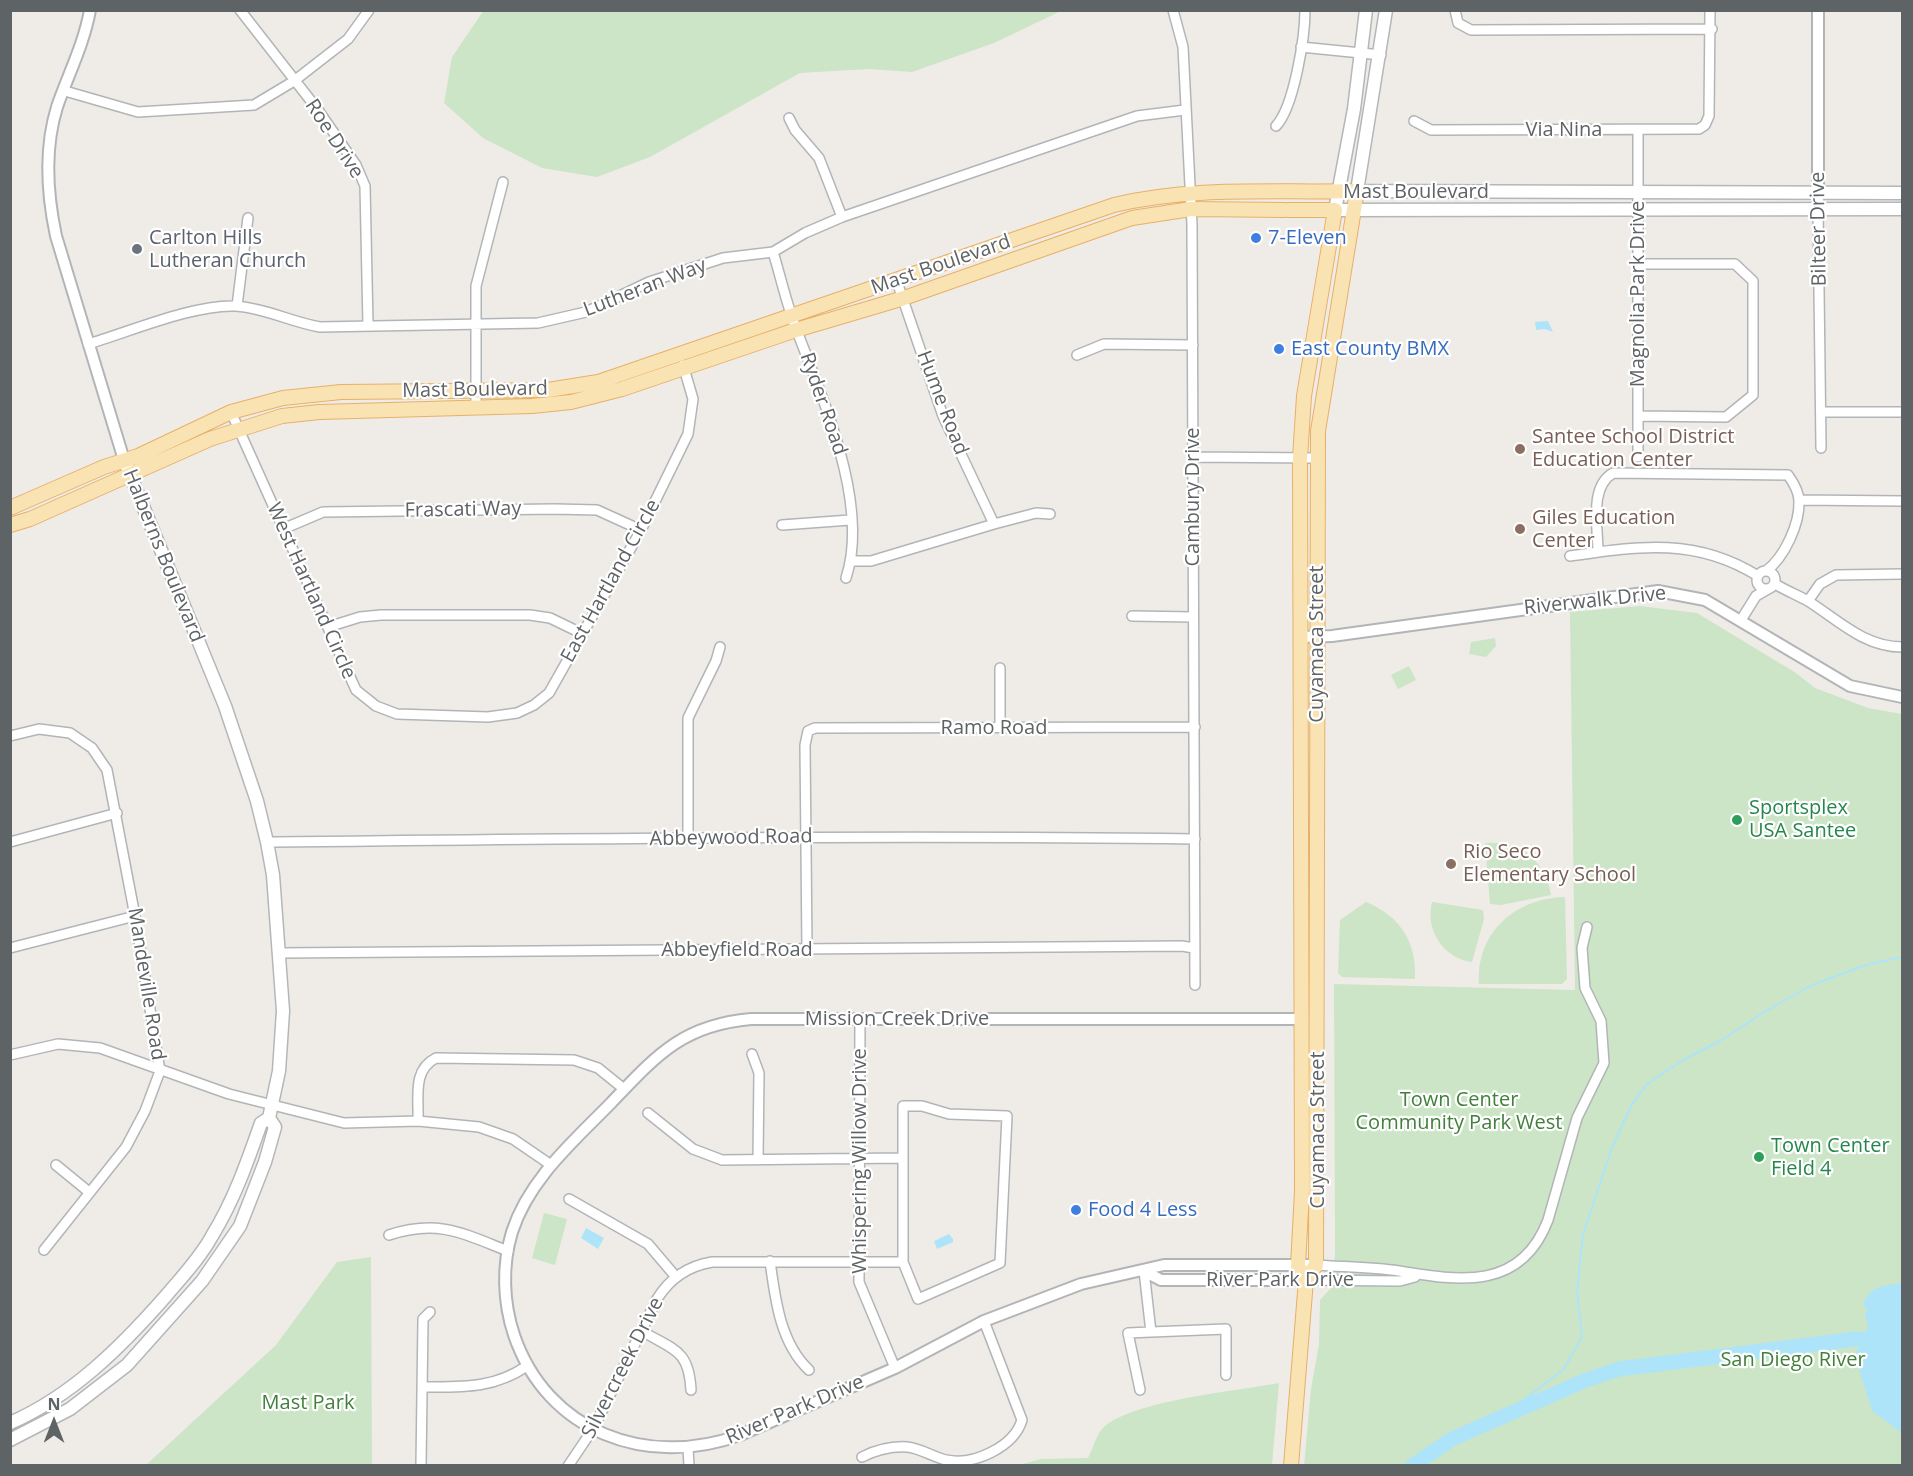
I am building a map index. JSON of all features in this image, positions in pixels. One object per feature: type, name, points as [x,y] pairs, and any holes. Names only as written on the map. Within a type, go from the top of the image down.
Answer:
[{"type":"main road","name":"Cuyamaca Street","points":[[1298,1266],[1302,1191],[1300,458],[1304,396],[1362,53],[1366,10]]},
{"type":"main road","name":"Cuyamaca Street","points":[[1316,1265],[1319,901],[1317,458],[1323,392],[1381,55],[1386,10]]},
{"type":"main road","name":"Mast Boulevard","points":[[10,525],[130,476],[238,428],[282,416],[319,412],[476,409],[571,402],[684,369],[896,279],[1114,205],[1154,195],[1190,192],[1339,191],[1902,193]]},
{"type":"main road","name":"Mast Boulevard","points":[[10,508],[231,412],[310,394],[548,390],[598,382],[680,354],[904,298],[1132,218],[1191,209],[1902,209]]},
{"type":"main road","name":"Halberns Boulevard","points":[[10,1440],[70,1409],[127,1365],[202,1281],[240,1226],[275,1127],[271,1112],[282,1025],[279,953],[267,842],[257,801],[225,706],[123,460]]},
{"type":"main road","points":[[1301,900],[1319,901]]},
{"type":"main road","points":[[10,1423],[24,1417],[89,1374],[124,1344],[178,1281],[211,1238],[240,1185],[261,1123],[271,1112]]},
{"type":"main road","points":[[1291,1466],[1306,1280],[1316,1265]]},
{"type":"main road","points":[[1298,1266],[1306,1280]]},
{"type":"street","name":"Halberns Boulevard","points":[[90,10],[65,91],[58,106],[51,138],[50,201],[56,236],[123,460]]},
{"type":"street","name":"Roe Drive","points":[[240,10],[318,110],[356,165],[365,186],[368,325]]},
{"type":"street","points":[[65,91],[130,112],[254,105],[294,81],[348,39],[369,10]]},
{"type":"street","name":"Cambury Drive","points":[[1173,10],[1183,47],[1191,209],[1196,985]]},
{"type":"street","points":[[1276,126],[1284,118],[1301,47],[1305,10]]},
{"type":"street","points":[[1455,10],[1458,23],[1471,30],[1712,29],[1710,10]]},
{"type":"street","name":"Bilteer Drive","points":[[1818,10],[1821,448]]},
{"type":"street","name":"Via Nina","points":[[1414,121],[1431,130],[1695,130],[1705,125],[1709,116],[1712,29]]},
{"type":"street","points":[[1301,47],[1381,55]]},
{"type":"street","name":"Lutheran Way","points":[[88,344],[192,312],[220,306],[269,311],[295,322],[321,327],[538,323],[563,319],[586,312],[649,282],[723,258],[773,252],[805,233],[842,217],[1148,113],[1185,110]]},
{"type":"street","points":[[789,118],[795,130],[819,158],[842,217]]},
{"type":"street","name":"Magnolia Park Drive","points":[[1638,130],[1638,457]]},
{"type":"street","points":[[476,409],[476,286],[502,182]]},
{"type":"street","points":[[237,306],[248,218]]},
{"type":"street","name":"Ryder Road","points":[[773,252],[794,324],[843,461],[850,520],[851,561],[846,578]]},
{"type":"street","points":[[1639,264],[1735,264],[1753,281],[1753,394],[1726,417],[1639,416]]},
{"type":"street","name":"Hume Road","points":[[896,279],[944,416],[994,524]]},
{"type":"street","points":[[1077,355],[1104,344],[1193,345]]},
{"type":"street","name":"East Hartland Circle","points":[[436,716],[505,716],[526,710],[549,693],[641,530],[688,434],[693,399],[680,354]]},
{"type":"street","name":"West Hartland Circle","points":[[231,412],[328,627],[351,684],[367,701],[397,714],[436,716]]},
{"type":"street","points":[[1821,412],[1902,412]]},
{"type":"street","points":[[1193,457],[1317,458]]},
{"type":"street","points":[[1598,552],[1598,489],[1602,479],[1612,473],[1788,475],[1799,500],[1796,524],[1766,580],[1741,620]]},
{"type":"street","points":[[1799,500],[1902,501]]},
{"type":"street","name":"Frascati Way","points":[[283,529],[323,512],[555,509],[603,512],[641,530]]},
{"type":"street","points":[[851,561],[871,561],[994,524],[1036,513],[1050,514]]},
{"type":"street","points":[[782,525],[850,520]]},
{"type":"street","points":[[1570,556],[1662,546],[1695,549],[1742,566],[1808,601],[1838,624],[1874,642],[1902,647]]},
{"type":"street","points":[[1808,601],[1820,584],[1836,575],[1902,574]]},
{"type":"street","name":"Riverwalk Drive","points":[[1300,637],[1317,637],[1658,591],[1705,600],[1816,668],[1850,686],[1902,697]]},
{"type":"street","points":[[328,627],[360,617],[381,615],[530,615],[550,618],[584,634]]},
{"type":"street","points":[[1132,616],[1193,617]]},
{"type":"street","points":[[688,839],[688,718],[716,661],[720,646]]},
{"type":"street","points":[[1000,668],[1000,728]]},
{"type":"street","name":"Ramo Road","points":[[804,836],[807,730],[815,728],[1195,726]]},
{"type":"street","name":"Mandeville Road","points":[[10,736],[39,729],[70,733],[92,748],[107,770],[117,813],[160,1071],[145,1111],[126,1147],[44,1250]]},
{"type":"street","points":[[10,842],[117,813]]},
{"type":"street","points":[[804,836],[807,949]]},
{"type":"street","name":"Abbeywood Road","points":[[267,842],[804,836],[1195,839]]},
{"type":"street","points":[[10,948],[135,916]]},
{"type":"street","name":"River Park Drive","points":[[550,1165],[532,1190],[516,1221],[508,1251],[505,1275],[508,1313],[527,1365],[561,1406],[593,1429],[634,1444],[664,1448],[688,1448],[740,1435],[895,1368],[984,1322],[1081,1284],[1164,1265],[1316,1265],[1400,1271],[1417,1276],[1461,1279],[1498,1274],[1516,1264],[1530,1251],[1542,1234],[1577,1118],[1604,1063],[1601,1022],[1585,988],[1582,948],[1587,927]]},
{"type":"street","name":"Abbeyfield Road","points":[[279,953],[1182,946],[1194,948]]},
{"type":"street","name":"Mission Creek Drive","points":[[550,1165],[657,1054],[682,1038],[709,1027],[751,1019],[1300,1019]]},
{"type":"street","name":"Whispering Willow Drive","points":[[860,1019],[859,1282],[895,1368]]},
{"type":"street","points":[[10,1055],[47,1046],[78,1044],[100,1047],[271,1112],[344,1123],[418,1121],[456,1123],[490,1130],[523,1145],[550,1165]]},
{"type":"street","points":[[752,1054],[759,1073],[758,1159]]},
{"type":"street","points":[[418,1121],[419,1073],[426,1063],[436,1058],[574,1060],[598,1068],[624,1089]]},
{"type":"street","points":[[903,1106],[922,1106],[950,1114],[1007,1116],[1000,1263],[918,1299],[903,1262],[903,1158],[903,1106]]},
{"type":"street","points":[[648,1113],[693,1149],[708,1157],[722,1160],[903,1158]]},
{"type":"street","points":[[56,1165],[89,1192]]},
{"type":"street","points":[[569,1199],[648,1244],[676,1277]]},
{"type":"street","points":[[388,1235],[412,1227],[443,1228],[508,1251]]},
{"type":"street","name":"Silvercreek Drive","points":[[568,1466],[593,1429],[662,1291],[676,1277],[704,1263],[858,1260],[903,1262]]},
{"type":"street","points":[[770,1261],[776,1309],[799,1361],[809,1370]]},
{"type":"street","points":[[1144,1271],[1151,1332]]},
{"type":"street","name":"River Park Drive","points":[[1144,1271],[1161,1280],[1400,1281],[1417,1276]]},
{"type":"street","points":[[421,1466],[423,1319],[430,1312]]},
{"type":"street","points":[[862,1457],[886,1448],[908,1447],[945,1460],[966,1461],[1013,1439],[1022,1420],[984,1322]]},
{"type":"street","points":[[1140,1390],[1128,1333],[1226,1329],[1226,1375]]},
{"type":"street","points":[[642,1331],[685,1359],[690,1371],[691,1390]]},
{"type":"street","points":[[423,1387],[475,1387],[510,1376],[527,1365]]},
{"type":"street","points":[[688,1448],[689,1466]]},
{"type":"green space","points":[[484,10],[1061,11],[994,43],[912,72],[868,69],[800,73],[650,157],[597,177],[542,168],[483,138],[444,103],[452,57]]},
{"type":"green space","name":"Town Center Community Park West","points":[[1640,606],[1697,613],[1796,673],[1815,688],[1868,708],[1902,714],[1902,1465],[1304,1466],[1311,1389],[1319,1344],[1320,1300],[1332,1287],[1335,1253],[1334,984],[1575,990],[1570,612]]},
{"type":"green space","points":[[1495,638],[1496,646],[1486,657],[1469,654],[1471,642]]},
{"type":"green space","points":[[1409,666],[1416,680],[1398,689],[1391,675]]},
{"type":"green space","points":[[1485,843],[1509,845],[1529,855],[1544,872],[1551,895],[1501,905],[1490,904]]},
{"type":"green space","points":[[1565,897],[1567,979],[1562,984],[1479,984],[1484,949],[1502,921],[1515,911],[1530,904]]},
{"type":"green space","points":[[1366,902],[1388,915],[1404,932],[1413,953],[1415,979],[1342,977],[1338,973],[1340,920]]},
{"type":"green space","points":[[1432,902],[1483,910],[1484,919],[1472,962],[1453,955],[1439,941],[1431,923]]},
{"type":"green space","points":[[544,1213],[567,1219],[555,1265],[532,1258]]},
{"type":"green space","name":"Mast Park","points":[[371,1257],[372,1465],[146,1465],[276,1345],[337,1262]]},
{"type":"green space","points":[[1279,1383],[1272,1465],[1019,1465],[1041,1459],[1088,1458],[1097,1436],[1105,1426],[1140,1409],[1188,1398]]},
{"type":"water","points":[[1548,321],[1553,332],[1545,329],[1536,330],[1535,322]]},
{"type":"water","points":[[586,1228],[604,1238],[598,1249],[581,1238]]},
{"type":"water","points":[[949,1234],[953,1242],[937,1249],[934,1241]]},
{"type":"water","points":[[1902,1282],[1902,1433],[1872,1411],[1855,1356],[1868,1326],[1865,1315],[1868,1310],[1863,1305],[1866,1298],[1874,1289]]},
{"type":"waterway","points":[[1467,1435],[1525,1399],[1564,1369],[1582,1337],[1577,1293],[1583,1234],[1611,1150],[1631,1106],[1647,1084],[1683,1060],[1720,1041],[1812,985],[1866,965],[1902,957]]},
{"type":"waterway","name":"San Diego River","points":[[1412,1466],[1452,1439],[1586,1380],[1619,1369],[1856,1339],[1894,1344],[1902,1348]]},
{"type":"place","name":"7-Eleven","points":[[1256,238]]},
{"type":"place","name":"Carlton Hills Lutheran Church","points":[[137,249]]},
{"type":"place","name":"East County BMX","points":[[1279,349]]},
{"type":"place","name":"Santee School District Education Center","points":[[1520,449]]},
{"type":"place","name":"Giles Education Center","points":[[1520,529]]},
{"type":"place","name":"Sportsplex USA Santee","points":[[1737,820]]},
{"type":"place","name":"Rio Seco Elementary School","points":[[1451,864]]},
{"type":"place","name":"Town Center Field 4","points":[[1759,1157]]},
{"type":"place","name":"Food 4 Less","points":[[1076,1210]]}]
